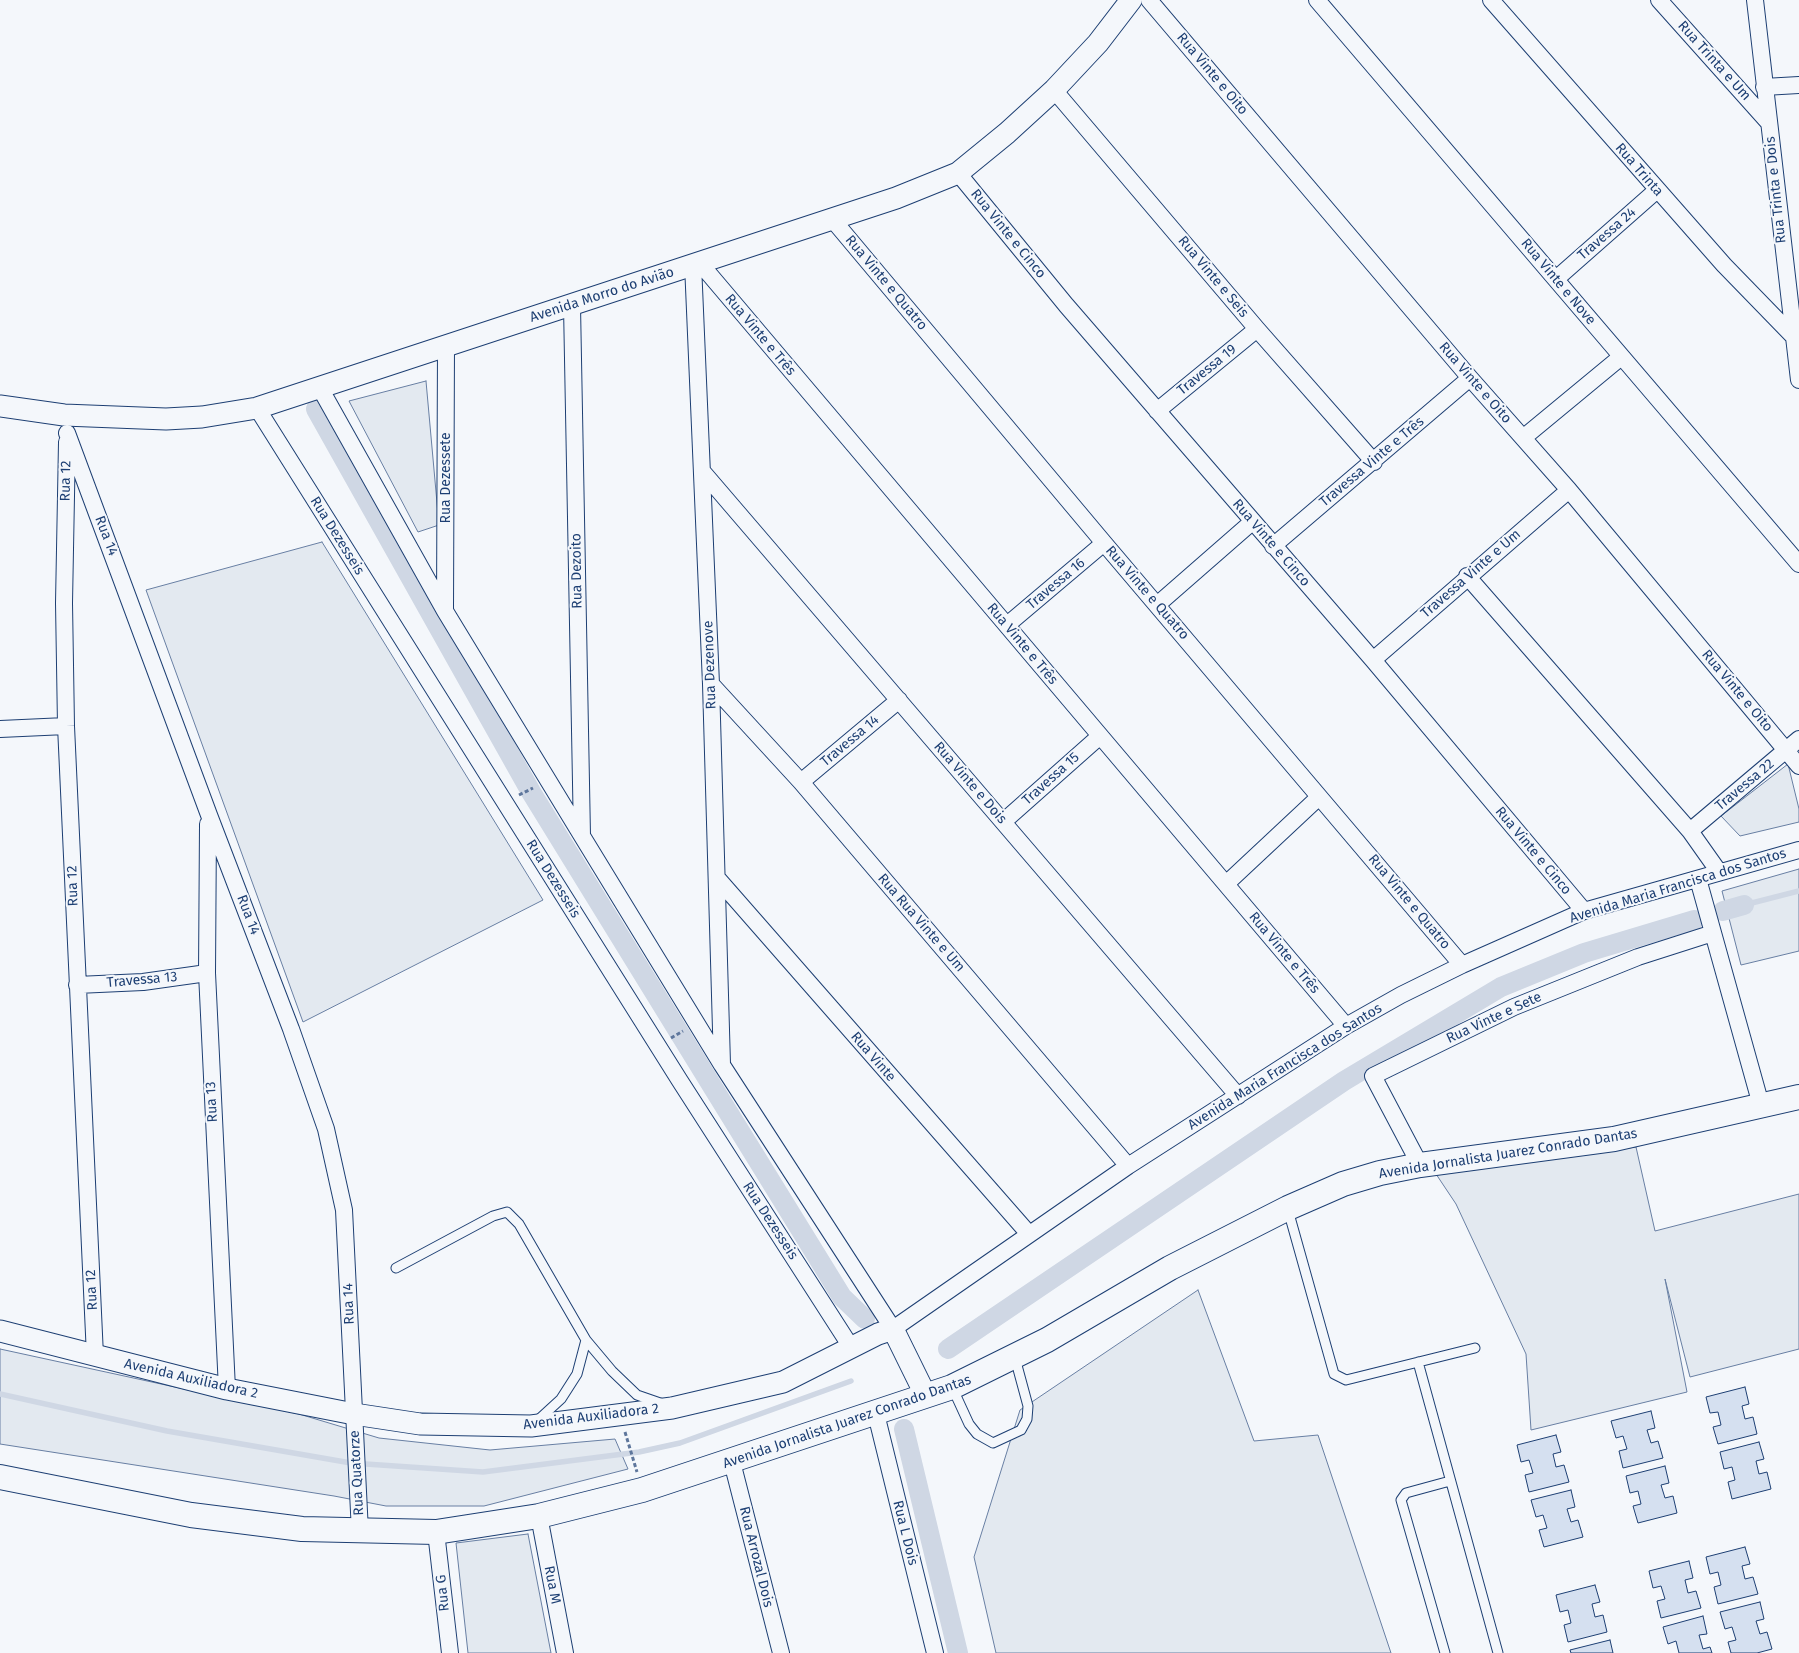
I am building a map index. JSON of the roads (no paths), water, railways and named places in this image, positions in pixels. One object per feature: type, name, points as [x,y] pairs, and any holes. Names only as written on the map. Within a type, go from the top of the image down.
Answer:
[{"type":"main road","name":"Avenida Jornalista Juarez Conrado Dantas","points":[[0,1477],[192,1515],[302,1529],[360,1532],[436,1532],[539,1516],[642,1490],[732,1462],[952,1387],[1015,1358],[1170,1268],[1288,1208],[1343,1184],[1380,1173],[1420,1165],[1614,1139],[1799,1097]]},
{"type":"street","name":"Avenida Morro do Avião","points":[[0,406],[66,424],[202,417],[257,408],[446,345],[572,306],[696,263],[833,220],[958,173],[1054,90],[1098,43],[1131,0]]},
{"type":"street","name":"Rua Vinte e Oito","points":[[1149,0],[1470,378],[1793,744],[1799,766]]},
{"type":"street","name":"Rua Vinte e Nove","points":[[1317,0],[1799,564]]},
{"type":"street","name":"Rua Trinta","points":[[1491,0],[1724,265],[1792,335]]},
{"type":"street","name":"Rua Trinta e Um","points":[[1660,0],[1769,123]]},
{"type":"street","name":"Rua Trinta e Dois","points":[[1754,0],[1792,335],[1799,380]]},
{"type":"street","points":[[1764,87],[1799,85]]},
{"type":"street","name":"Rua Vinte e Seis","points":[[1054,90],[1374,462]]},
{"type":"street","name":"Rua Vinte e Cinco","points":[[958,173],[1157,411],[1373,660],[1584,911]]},
{"type":"street","name":"Travessa 24","points":[[1556,279],[1657,190]]},
{"type":"street","name":"Rua Vinte e Quatro","points":[[833,220],[1104,544],[1462,965]]},
{"type":"street","name":"Rua Dezenove","points":[[696,263],[718,879],[722,1065]]},
{"type":"street","name":"Rua Vinte e Três","points":[[696,263],[1007,625],[1346,1026]]},
{"type":"street","name":"Rua Dezoito","points":[[572,306],[582,836]]},
{"type":"street","name":"Travessa 19","points":[[1157,411],[1258,329]]},
{"type":"street","name":"Rua Dezessete","points":[[446,345],[446,611]]},
{"type":"street","points":[[1523,438],[1621,357]]},
{"type":"street","name":"Travessa Vinte e Três","points":[[1273,546],[1374,462],[1470,378]]},
{"type":"street","points":[[320,388],[446,611],[722,1065],[893,1329],[926,1396]]},
{"type":"street","name":"Rua Dezesseis","points":[[257,408],[680,1081],[851,1348]]},
{"type":"street","name":"Rua 12","points":[[66,424],[64,602],[66,726],[95,1356]]},
{"type":"street","name":"Rua 14","points":[[66,424],[209,815],[292,1029],[326,1129],[336,1167],[344,1210],[354,1414]]},
{"type":"street","name":"Rua Vinte e Dois","points":[[702,471],[1238,1096]]},
{"type":"street","name":"Travessa Vinte e Um","points":[[1373,660],[1467,576],[1569,490]]},
{"type":"street","points":[[1157,605],[1252,522]]},
{"type":"street","name":"Travessa 16","points":[[1007,625],[1104,544]]},
{"type":"street","points":[[1467,576],[1690,830],[1719,872]]},
{"type":"street","name":"Rua Rua Vinte e Um","points":[[711,684],[801,782],[1128,1166]]},
{"type":"street","name":"Travessa 14","points":[[801,782],[899,700]]},
{"type":"street","points":[[0,729],[66,726]]},
{"type":"street","name":"Travessa 15","points":[[1003,822],[1100,736]]},
{"type":"street","name":"Travessa 22","points":[[1690,830],[1793,744]]},
{"type":"street","points":[[1226,884],[1319,797]]},
{"type":"street","name":"Rua 13","points":[[209,815],[207,973],[227,1389]]},
{"type":"street","name":"Avenida Maria Francisca dos Santos","points":[[893,1329],[1128,1166],[1346,1026],[1462,965],[1584,911],[1799,850]]},
{"type":"street","name":"Rua Vinte","points":[[718,879],[1029,1234]]},
{"type":"street","points":[[1698,879],[1761,1105]]},
{"type":"street","name":"Rua Vinte e Sete","points":[[1420,1165],[1374,1076],[1514,1006],[1638,957],[1713,932]]},
{"type":"street","name":"Travessa 13","points":[[77,985],[143,982],[207,973]]},
{"type":"street","name":"Avenida Auxiliadora 2","points":[[0,1331],[227,1389],[354,1414],[420,1424],[531,1426],[672,1408],[783,1382],[893,1329]]},
{"type":"street","name":"Rua Quatorze","points":[[354,1414],[354,1444],[360,1532]]},
{"type":"street","name":"Rua L Dois","points":[[876,1414],[935,1653]]},
{"type":"street","name":"Rua Arrozal Dois","points":[[732,1462],[781,1653]]},
{"type":"street","name":"Rua M","points":[[539,1516],[565,1653]]},
{"type":"street","name":"Rua G","points":[[436,1532],[450,1653]]},
{"type":"lane","points":[[1288,1208],[1334,1374],[1346,1380],[1475,1348]]},
{"type":"lane","points":[[396,1268],[493,1216],[507,1212],[519,1224],[586,1340],[612,1371],[637,1395],[672,1408]]},
{"type":"lane","points":[[531,1426],[561,1399],[578,1374],[586,1340]]},
{"type":"lane","points":[[952,1387],[969,1424],[977,1434],[993,1443],[1021,1430],[1027,1419],[1028,1406],[1015,1358]]},
{"type":"lane","points":[[1418,1362],[1498,1653]]},
{"type":"lane","points":[[1445,1653],[1400,1500],[1406,1493],[1450,1481]]},
{"type":"waterway","points":[[316,409],[531,792],[842,1297],[865,1319]]},
{"type":"waterway","points":[[1744,905],[1799,891]]},
{"type":"waterway","points":[[1723,911],[1744,905]]},
{"type":"waterway","points":[[948,1349],[1344,1081],[1501,987],[1584,953],[1694,920]]},
{"type":"waterway","points":[[0,1394],[167,1431],[351,1463],[483,1472],[639,1452],[680,1443],[851,1381]]},
{"type":"waterway","points":[[904,1429],[958,1653]]}]
